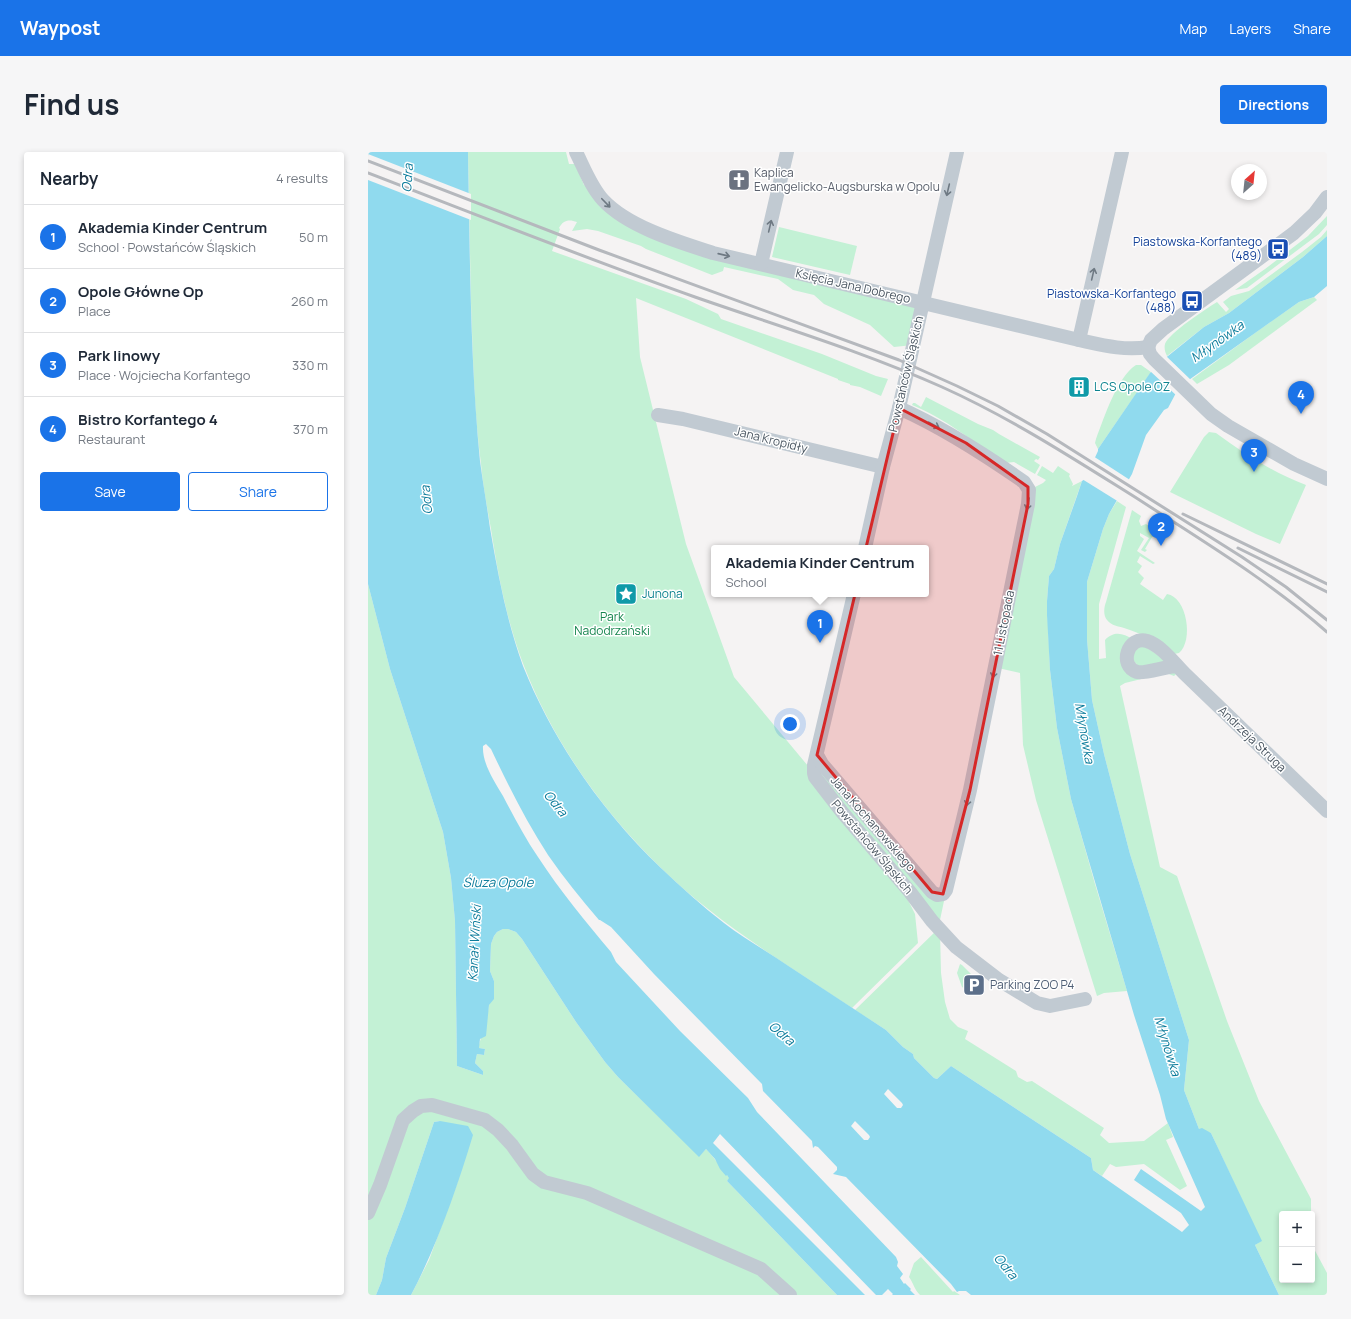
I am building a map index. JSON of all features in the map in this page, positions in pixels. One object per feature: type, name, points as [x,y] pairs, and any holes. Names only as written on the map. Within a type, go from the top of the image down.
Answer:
[{"type":"street","name":"Księcia Jana Dobrego","points":[[576,152],[602,199],[614,210],[629,219],[686,244],[713,253],[1079,340],[1136,349],[1151,353]]},
{"type":"street","points":[[761,264],[787,152]]},
{"type":"street","name":"Powstańców Śląskich","points":[[865,545],[899,408],[957,152]]},
{"type":"street","points":[[1079,340],[1122,152]]},
{"type":"street","points":[[1327,197],[1315,213],[1294,233],[1163,328],[1151,340],[1151,353],[1209,412],[1228,426],[1294,464],[1327,479]]},
{"type":"street","name":"11 Listopada","points":[[899,408],[927,421],[972,446],[1024,482],[1029,490],[1028,504],[969,798],[946,890],[943,894],[937,895],[932,892]]},
{"type":"street","name":"Jana Kropidły","points":[[658,415],[683,419],[883,468]]},
{"type":"street","name":"Powstańców Śląskich","points":[[853,597],[814,769],[815,778],[910,892],[932,921],[956,947],[998,980],[1037,1003],[1050,1006],[1085,998]]},
{"type":"street","name":"Andrzeja Struga","points":[[1177,666],[1327,811]]},
{"type":"street","name":"Jana Kochanowskiego","points":[[817,755],[822,764],[932,892]]},
{"type":"street","points":[[368,1213],[380,1185],[403,1120],[421,1106],[432,1105],[485,1120],[498,1130],[512,1145],[533,1174],[544,1182],[587,1193],[761,1269],[790,1295]]},
{"type":"highlighted area","points":[[899,408],[966,443],[1028,487],[1028,504],[970,790],[943,894],[932,892],[817,755]]},
{"type":"green space","name":"Park Nadodrzański","points":[[468,152],[566,152],[569,164],[575,164],[584,185],[590,187],[602,199],[663,235],[923,302],[913,345],[894,347],[870,325],[824,304],[814,295],[793,290],[778,279],[724,267],[723,271],[712,275],[641,246],[598,231],[587,229],[572,231],[577,222],[574,221],[569,220],[562,223],[552,251],[686,299],[718,314],[721,319],[822,354],[876,376],[888,379],[881,396],[860,387],[850,385],[636,298],[640,357],[686,544],[734,677],[813,772],[814,765],[943,894],[944,901],[940,920],[904,892],[915,914],[918,943],[852,1008],[751,941],[703,905],[658,865],[617,821],[580,773],[549,721],[536,694],[524,666],[508,615],[497,564],[483,480],[473,364]]},
{"type":"green space","points":[[1327,216],[1327,225],[1319,234],[1247,288],[1235,290],[1308,236]]},
{"type":"green space","points":[[779,227],[857,246],[850,275],[772,257]]},
{"type":"green space","points":[[1327,230],[1327,236],[1303,257],[1229,313],[1204,327],[1167,356],[1165,344],[1168,339],[1180,328],[1217,302],[1226,312],[1229,309],[1223,302],[1231,296],[1249,291],[1302,252],[1321,237]]},
{"type":"green space","points":[[1314,297],[1317,300],[1229,365],[1197,384],[1192,379],[1299,302]]},
{"type":"green space","points":[[1136,365],[1141,365],[1151,372],[1098,449],[1095,443],[1107,410],[1117,388],[1129,371]]},
{"type":"green space","points":[[926,397],[978,424],[993,430],[1040,457],[1038,460],[1036,459],[1034,461],[1040,465],[1035,474],[1014,462],[1005,463],[936,416],[912,405],[915,403],[921,407]]},
{"type":"green space","points":[[1209,432],[1216,433],[1248,456],[1271,469],[1306,485],[1280,544],[1256,534],[1170,492],[1204,437]]},
{"type":"green space","points":[[1042,466],[1053,473],[1058,466],[1070,474],[1069,476],[1073,484],[1072,486],[1082,481],[1060,544],[1054,569],[1049,576],[1047,601],[1050,670],[1057,728],[1071,799],[1127,991],[1104,993],[1097,996],[1036,800],[1023,745],[1020,673],[998,668],[1033,488],[1046,480],[1037,475]]},
{"type":"green space","points":[[1117,501],[1126,507],[1099,604],[1099,659],[1106,658],[1105,640],[1112,635],[1119,634],[1133,639],[1126,668],[1168,670],[1177,673],[1174,676],[1166,673],[1125,683],[1120,686],[1160,867],[1177,876],[1227,1021],[1259,1101],[1311,1199],[1311,1211],[1279,1211],[1279,1283],[1315,1283],[1315,1251],[1327,1273],[1327,1295],[1279,1295],[1255,1245],[1261,1241],[1211,1133],[1199,1129],[1184,1090],[1189,1040],[1130,854],[1104,754],[1092,700],[1087,639],[1087,582],[1109,514]]},
{"type":"green space","points":[[1132,510],[1141,516],[1139,521],[1141,526],[1146,524],[1157,532],[1154,537],[1152,537],[1145,549],[1147,550],[1145,552],[1141,550],[1149,538],[1140,533],[1140,536],[1144,539],[1137,551],[1155,563],[1153,564],[1140,556],[1137,562],[1142,566],[1138,572],[1144,578],[1140,584],[1163,600],[1167,594],[1174,597],[1184,611],[1187,630],[1186,639],[1184,647],[1179,653],[1174,654],[1144,636],[1131,630],[1113,625],[1105,616],[1105,604]]},
{"type":"green space","points":[[368,584],[390,669],[443,832],[451,878],[455,921],[457,1066],[483,1075],[483,1071],[475,1063],[477,1054],[484,1055],[485,1049],[478,1048],[487,1018],[494,981],[490,971],[491,944],[497,932],[503,929],[516,932],[576,1022],[605,1062],[618,1077],[699,1156],[706,1149],[730,1178],[727,1181],[837,1295],[797,1295],[770,1269],[784,1295],[411,1295],[429,1260],[458,1181],[440,1121],[434,1122],[405,1208],[386,1258],[382,1280],[376,1295],[368,1295]]},
{"type":"green space","points":[[1141,644],[1167,661],[1141,669],[1130,657]]},
{"type":"green space","points":[[938,929],[940,931],[941,973],[945,1002],[950,1019],[958,1027],[968,1031],[965,1039],[1016,1071],[1018,1077],[1027,1082],[1032,1081],[1104,1128],[1100,1135],[1109,1143],[1144,1141],[1168,1123],[1173,1137],[1166,1140],[1187,1186],[1180,1190],[1144,1164],[1116,1167],[1110,1164],[1102,1176],[1093,1170],[1091,1158],[951,1066],[937,1079],[934,1078],[914,1058],[913,1054],[903,1047],[886,1030],[855,1010]]},
{"type":"green space","points":[[960,964],[974,977],[973,985],[967,990],[962,987],[957,973]]},
{"type":"green space","points":[[921,1257],[953,1292],[954,1291],[960,1295],[920,1295],[916,1291],[909,1277],[914,1263]]},
{"type":"water","points":[[368,152],[468,152],[474,384],[480,461],[493,546],[508,615],[523,666],[549,721],[582,774],[619,824],[640,847],[684,889],[724,923],[886,1030],[903,1047],[913,1054],[914,1058],[934,1078],[937,1079],[951,1066],[1091,1158],[1093,1170],[1182,1232],[1189,1225],[1181,1213],[1134,1180],[1141,1169],[1201,1211],[1205,1207],[1166,1119],[1071,799],[1057,728],[1050,670],[1047,615],[1049,576],[1054,569],[1060,544],[1082,481],[1085,479],[1098,449],[1150,373],[1163,360],[1204,327],[1229,313],[1303,257],[1327,236],[1327,286],[1314,297],[1299,302],[1186,382],[1177,391],[1168,408],[1164,410],[1146,435],[1132,474],[1109,514],[1087,582],[1087,639],[1092,700],[1104,754],[1130,854],[1189,1040],[1184,1090],[1199,1129],[1202,1128],[1211,1133],[1262,1241],[1255,1245],[1279,1295],[971,1295],[966,1291],[957,1292],[951,1284],[846,1177],[833,1174],[837,1170],[837,1167],[818,1147],[815,1146],[813,1148],[812,1141],[763,1091],[762,1084],[654,974],[611,927],[599,920],[548,855],[518,803],[491,749],[486,744],[483,746],[483,752],[489,772],[520,827],[546,870],[611,952],[616,962],[680,1031],[748,1098],[757,1112],[896,1257],[898,1262],[897,1266],[903,1274],[900,1278],[915,1295],[892,1295],[893,1294],[888,1289],[882,1295],[876,1295],[720,1134],[713,1143],[865,1295],[837,1295],[727,1181],[729,1178],[720,1169],[715,1159],[706,1149],[699,1157],[618,1077],[605,1062],[576,1022],[516,932],[503,929],[497,932],[491,944],[490,971],[494,981],[494,999],[489,1005],[486,1036],[480,1039],[479,1048],[485,1049],[484,1055],[477,1054],[475,1063],[483,1071],[483,1075],[457,1066],[455,921],[451,878],[443,832],[390,669],[368,584]],"holes":[[[888,1089],[902,1103],[903,1105],[901,1108],[897,1108],[884,1094]],[[855,1121],[869,1135],[870,1137],[868,1140],[864,1140],[851,1126]]]},
{"type":"water","points":[[440,1121],[468,1126],[473,1135],[446,1216],[411,1295],[376,1295],[382,1280],[386,1258],[405,1208],[434,1122]]},
{"type":"pier","points":[[368,154],[471,194],[471,220],[368,180]]},
{"type":"pier","points":[[1165,355],[1192,381],[1187,384],[1177,396],[1150,371]]},
{"type":"pier","points":[[1093,456],[1130,480],[1119,502],[1082,479]]},
{"type":"railway","points":[[368,161],[599,250],[899,360],[957,386],[998,406],[1047,434],[1242,557],[1286,587],[1327,620]]},
{"type":"railway","points":[[368,173],[654,282],[820,339],[912,374],[968,399],[1066,454],[1211,546],[1282,595],[1327,632]]},
{"type":"railway","points":[[1183,514],[1327,584]]},
{"type":"railway","points":[[1238,548],[1327,592]]},
{"type":"place","name":"Kaplica Ewangelicko-Augsburska w Opolu","points":[[739,180]]},
{"type":"place","name":"Piastowska-Korfantego (489)","points":[[1278,249]]},
{"type":"place","name":"Piastowska-Korfantego (488)","points":[[1192,301]]},
{"type":"place","name":"LCS Opole OZ","points":[[1079,387]]},
{"type":"place","name":"Bistro Korfantego 4","points":[[1301,414]]},
{"type":"place","name":"Park linowy","points":[[1254,472]]},
{"type":"place","name":"Opole Główne Op","points":[[1161,546]]},
{"type":"place","name":"Junona","points":[[626,594]]},
{"type":"place","name":"Akademia Kinder Centrum","points":[[820,643]]},
{"type":"place","name":"Parking ZOO P4","points":[[974,985]]},
{"type":"water label","name":"Odra","points":[[407,178]]},
{"type":"water label","name":"Młynówka","points":[[1217,341]]},
{"type":"water label","name":"Odra","points":[[426,500]]},
{"type":"water label","name":"Młynówka","points":[[1085,733]]},
{"type":"water label","name":"Odra","points":[[556,803]]},
{"type":"water label","name":"Śluza Opole","points":[[498,882]]},
{"type":"water label","name":"Kanał Wiński","points":[[474,943]]},
{"type":"water label","name":"Odra","points":[[782,1033]]},
{"type":"water label","name":"Młynówka","points":[[1168,1046]]},
{"type":"water label","name":"Odra","points":[[1006,1266]]}]
